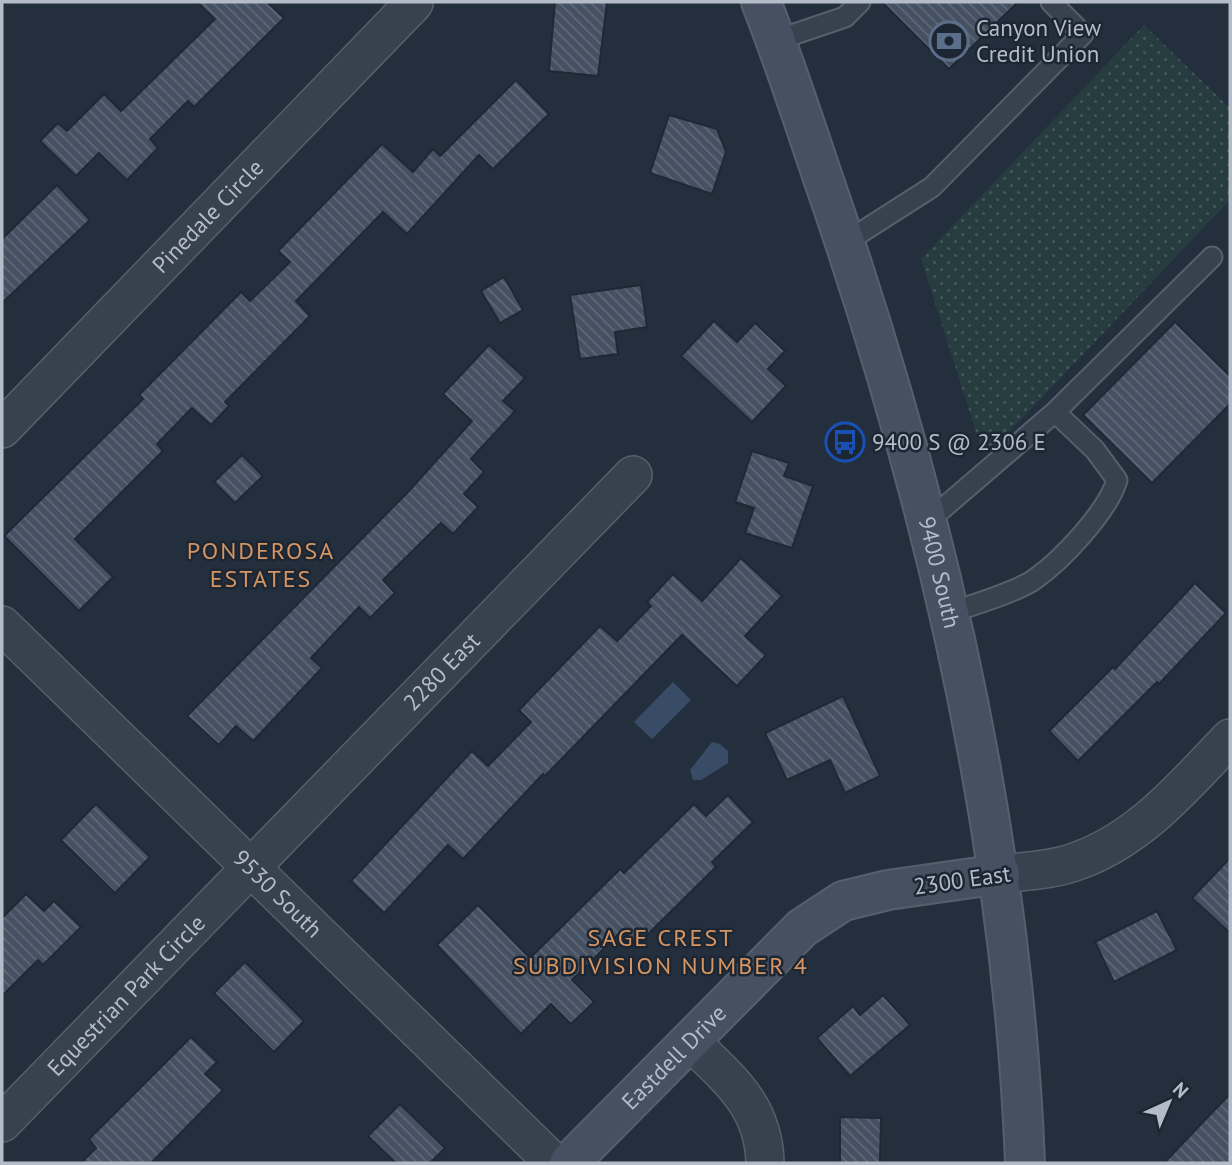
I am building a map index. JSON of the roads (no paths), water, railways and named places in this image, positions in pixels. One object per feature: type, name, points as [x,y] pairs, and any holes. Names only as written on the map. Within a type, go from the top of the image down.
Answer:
[{"type":"main road","name":"9400 South","points":[[761,2],[777,40],[846,242],[902,422],[949,613],[1000,874],[1022,1088],[1025,1163]]},
{"type":"main road","name":"2300 East","points":[[843,901],[888,890],[1000,874]]},
{"type":"main road","name":"Eastdell Drive","points":[[569,1163],[802,928],[843,901]]},
{"type":"street","name":"Pinedale Circle","points":[[2,429],[414,3]]},
{"type":"street","name":"2280 East","points":[[252,869],[633,475]]},
{"type":"street","name":"9530 South","points":[[2,625],[554,1163]]},
{"type":"street","name":"2300 East","points":[[1000,874],[1054,867],[1081,860],[1114,843],[1146,821],[1230,738]]},
{"type":"street","name":"Equestrian Park Circle","points":[[2,1123],[252,869]]},
{"type":"street","points":[[691,1042],[745,1098],[759,1120],[765,1163]]},
{"type":"lane","points":[[777,40],[845,17],[860,2]]},
{"type":"lane","points":[[846,242],[932,187],[1083,34],[1051,2]]},
{"type":"lane","points":[[927,522],[1055,412],[1212,257]]},
{"type":"lane","points":[[949,613],[1034,580],[1088,528],[1112,495],[1116,480],[1095,450],[1055,412]]},
{"type":"water","points":[[673,682],[691,700],[652,739],[634,722]]},
{"type":"water","points":[[712,742],[720,744],[728,751],[728,763],[701,780],[693,780],[690,770]]},
{"type":"place","name":"Canyon View Credit Union","points":[[949,41]]},
{"type":"place","name":"9400 S @ 2306 E","points":[[845,442]]},
{"type":"district","name":"PONDEROSA ESTATES","points":[[261,565]]},
{"type":"district","name":"SAGE CREST SUBDIVISION NUMBER 4","points":[[661,952]]}]
